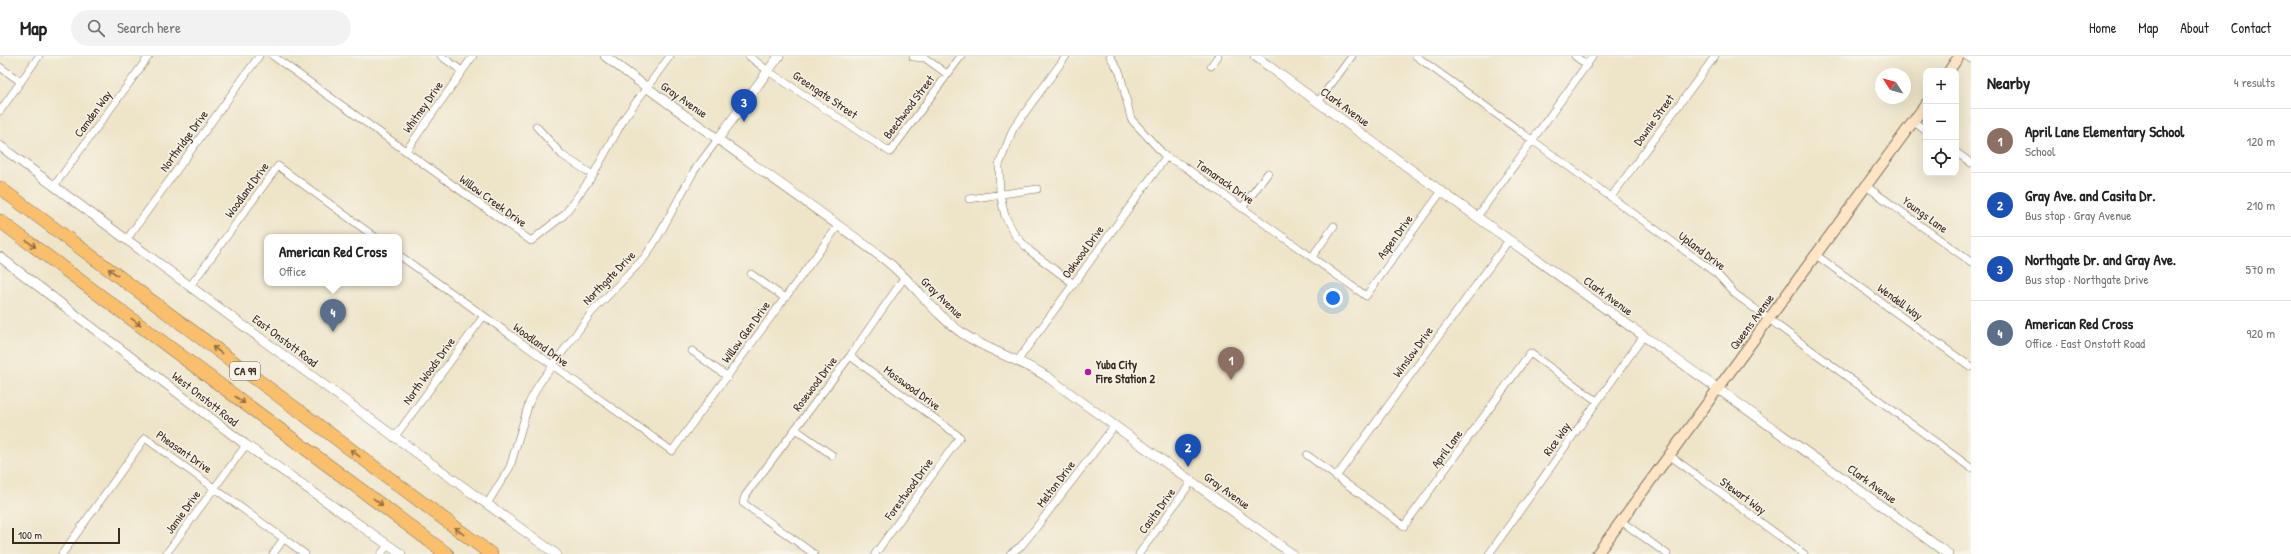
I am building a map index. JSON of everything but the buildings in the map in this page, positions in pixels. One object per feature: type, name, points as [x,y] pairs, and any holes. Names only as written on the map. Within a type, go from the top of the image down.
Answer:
[{"type":"highway","name":"CA 99","points":[[0,188],[490,554]]},
{"type":"highway","name":"CA 99","points":[[0,221],[447,554]]},
{"type":"main road","points":[[1951,68],[1959,56]]},
{"type":"main road","name":"Queens Avenue","points":[[1597,554],[1923,108]]},
{"type":"street","points":[[0,111],[39,56]]},
{"type":"street","name":"Camden Way","points":[[54,186],[149,56]]},
{"type":"street","name":"Northridge Drive","points":[[127,239],[259,56]]},
{"type":"street","name":"Willow Creek Drive","points":[[273,56],[531,241],[564,215],[593,175],[625,116],[670,56]]},
{"type":"street","points":[[441,56],[462,71]]},
{"type":"street","name":"Whitney Drive","points":[[406,151],[473,56]]},
{"type":"street","name":"Gray Avenue","points":[[605,56],[646,88],[889,263],[939,315],[956,329],[987,347],[1018,360],[1046,376],[1291,554]]},
{"type":"street","name":"Greengate Street","points":[[749,56],[768,71],[890,152]]},
{"type":"street","name":"Northgate Drive","points":[[487,504],[510,467],[529,403],[551,366],[592,312],[645,258],[694,171],[779,56]]},
{"type":"street","name":"Beechwood Street","points":[[890,152],[961,56]]},
{"type":"street","points":[[1066,56],[1013,129],[999,165],[1000,194],[1005,216],[1015,235],[1030,251],[1074,284]]},
{"type":"street","name":"Tamarack Drive","points":[[1110,56],[1120,73],[1131,119],[1166,157],[1182,165],[1366,296]]},
{"type":"street","points":[[1211,66],[1218,56]]},
{"type":"street","name":"Clark Avenue","points":[[1255,56],[1441,192],[1643,337],[1719,388],[1948,554]]},
{"type":"street","points":[[1318,102],[1352,56]]},
{"type":"street","name":"Upland Drive","points":[[1416,56],[1717,274],[1735,294],[1971,468]]},
{"type":"street","points":[[1575,56],[1587,65]]},
{"type":"street","points":[[1477,217],[1593,56]]},
{"type":"street","name":"Downie Street","points":[[1611,197],[1715,56]]},
{"type":"street","points":[[1966,56],[1971,59]]},
{"type":"street","points":[[913,57],[925,58],[947,74]]},
{"type":"street","points":[[0,67],[21,82]]},
{"type":"street","points":[[1914,122],[1923,128]]},
{"type":"street","points":[[536,126],[562,155],[593,175]]},
{"type":"street","name":"East Onstott Road","points":[[0,146],[191,285],[394,438],[556,554]]},
{"type":"street","points":[[1959,154],[1971,163]]},
{"type":"street","name":"Oakwood Drive","points":[[1018,360],[1166,157]]},
{"type":"street","name":"Woodland Drive","points":[[191,285],[278,166],[371,234]]},
{"type":"street","points":[[1242,208],[1268,173]]},
{"type":"street","name":"Youngs Lane","points":[[1866,186],[1971,262]]},
{"type":"street","points":[[969,199],[1037,189]]},
{"type":"street","name":"Aspen Drive","points":[[1366,296],[1441,192]]},
{"type":"street","name":"Willow Glen Drive","points":[[672,451],[838,226]]},
{"type":"street","points":[[1312,257],[1334,226]]},
{"type":"street","name":"Winslow Drive","points":[[1336,477],[1508,240]]},
{"type":"street","name":"Wendell Way","points":[[1816,255],[1971,367]]},
{"type":"street","name":"West Onstott Road","points":[[0,257],[246,446],[401,554]]},
{"type":"street","name":"Woodland Drive","points":[[402,257],[551,366],[672,451]]},
{"type":"street","points":[[751,274],[785,298]]},
{"type":"street","name":"Rosewood Drive","points":[[814,554],[743,503],[745,496],[850,356],[904,278]]},
{"type":"street","name":"North Woods Drive","points":[[394,438],[483,317]]},
{"type":"street","name":"Rice Way","points":[[1489,554],[1643,337]]},
{"type":"street","points":[[692,351],[728,377]]},
{"type":"street","name":"April Lane","points":[[1306,455],[1404,526],[1530,353],[1597,401]]},
{"type":"street","name":"Mosswood Drive","points":[[850,356],[960,437]]},
{"type":"street","name":"Melton Drive","points":[[1010,554],[1021,546],[1036,529],[1115,425]]},
{"type":"street","points":[[795,429],[832,455]]},
{"type":"street","name":"Forestwood Drive","points":[[875,554],[960,437]]},
{"type":"street","name":"Pheasant Drive","points":[[62,554],[145,438],[305,554]]},
{"type":"street","name":"Jamie Drive","points":[[166,554],[214,487],[246,446]]},
{"type":"street","name":"Stewart Way","points":[[1669,455],[1804,554]]},
{"type":"street","name":"Casita Drive","points":[[1139,554],[1192,481]]},
{"type":"street","points":[[1622,521],[1667,554]]},
{"type":"street","points":[[273,554],[284,538]]},
{"type":"street","points":[[382,554],[388,545]]},
{"type":"place","name":"Northgate Dr. and Gray Ave.","points":[[744,122]]},
{"type":"place","name":"American Red Cross","points":[[333,332]]},
{"type":"place","name":"Yuba City Fire Station 2","points":[[1088,372]]},
{"type":"place","name":"April Lane Elementary School","points":[[1231,380]]},
{"type":"place","name":"Gray Ave. and Casita Dr.","points":[[1188,467]]}]
